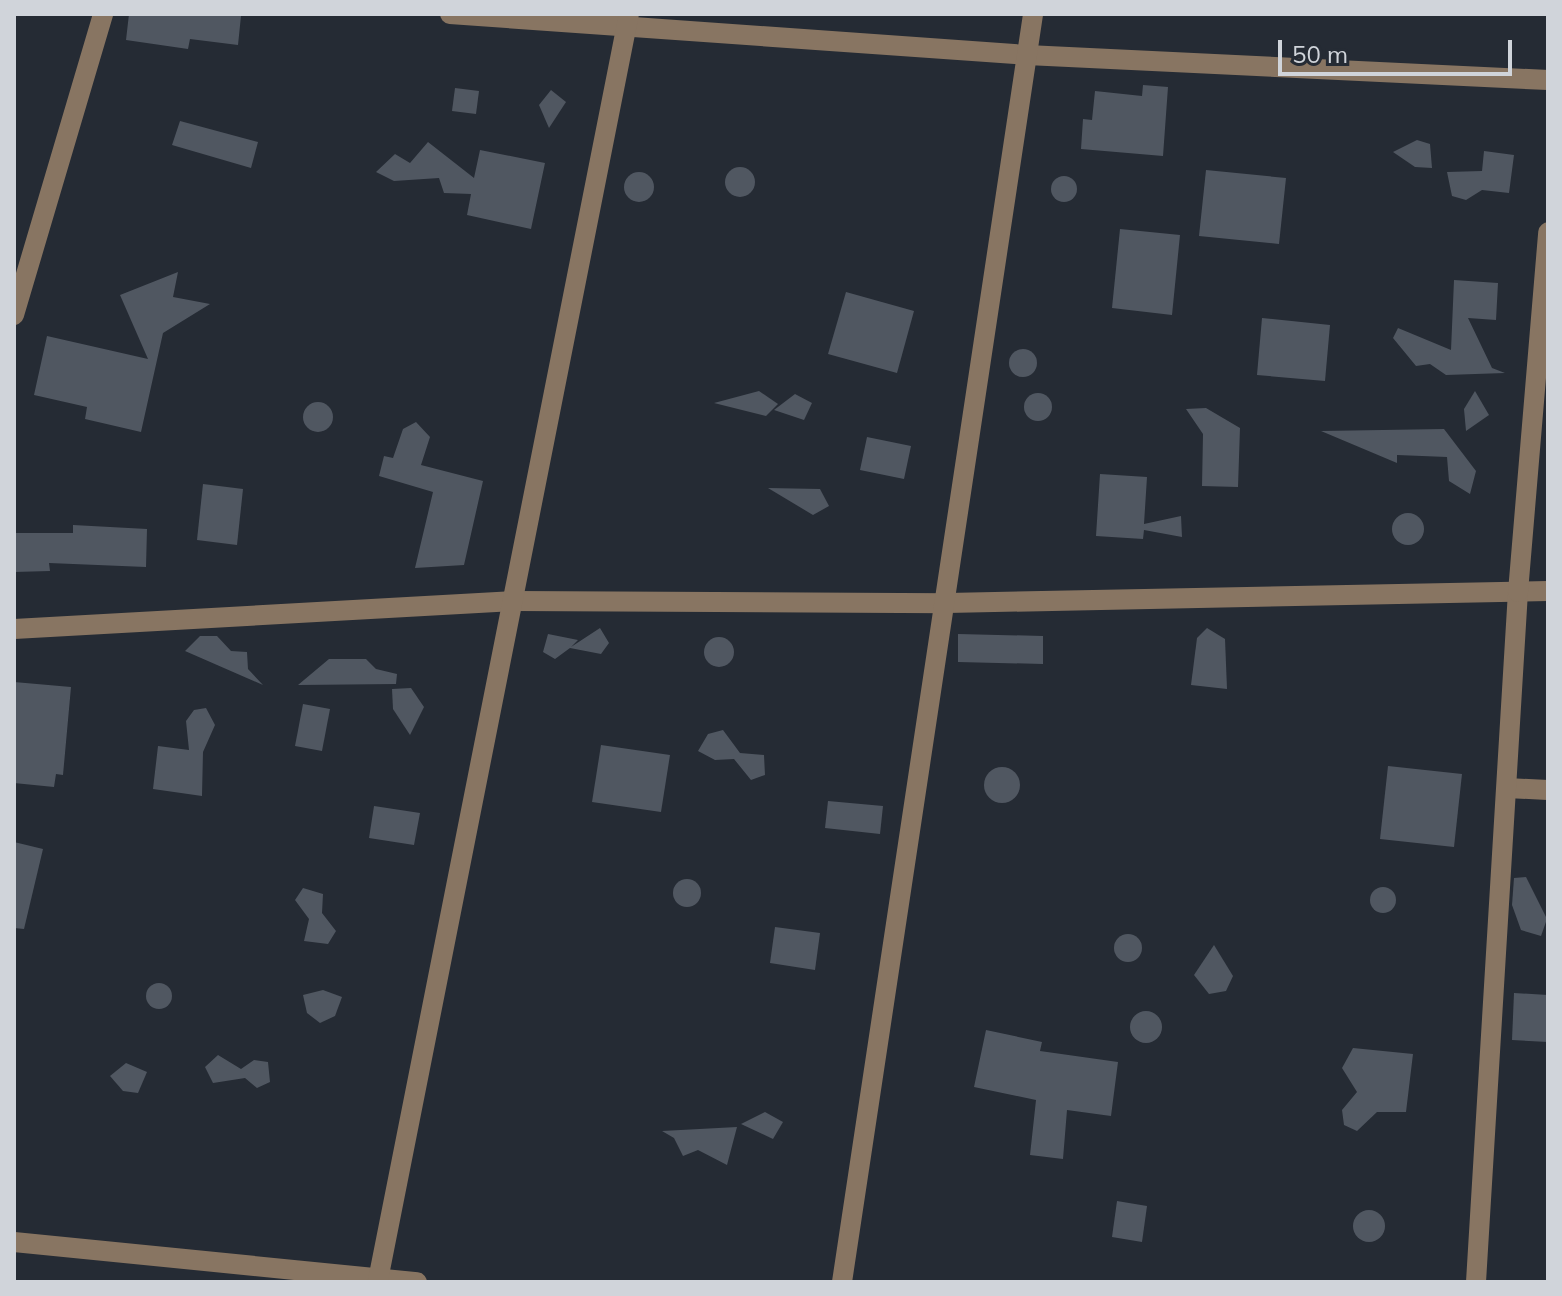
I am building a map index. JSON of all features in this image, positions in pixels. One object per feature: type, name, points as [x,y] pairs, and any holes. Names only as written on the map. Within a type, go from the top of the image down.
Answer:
[{"type":"street","points":[[14,315],[103,14]]},
{"type":"street","points":[[450,14],[628,19],[1027,55],[1548,80]]},
{"type":"street","points":[[842,1282],[947,603],[1033,14]]},
{"type":"street","points":[[378,1280],[628,19]]},
{"type":"street","points":[[1476,1282],[1518,592],[1548,232]]},
{"type":"street","points":[[14,629],[515,601],[947,603],[1548,591]]},
{"type":"street","points":[[1507,788],[1548,790]]},
{"type":"street","points":[[14,1242],[417,1282]]},
{"type":"building","points":[[129,14],[241,16],[238,45],[190,39],[188,49],[126,40]]},
{"type":"building","points":[[1143,85],[1168,87],[1163,156],[1081,149],[1083,119],[1092,120],[1095,91],[1142,96]]},
{"type":"building","points":[[455,88],[479,91],[476,114],[452,111]]},
{"type":"building","points":[[551,90],[566,102],[549,128],[539,105]]},
{"type":"building","points":[[180,121],[258,142],[251,168],[172,145]]},
{"type":"building","points":[[1417,140],[1430,144],[1432,168],[1415,167],[1393,152]]},
{"type":"building","points":[[428,142],[474,178],[480,150],[545,163],[531,229],[467,215],[471,194],[444,193],[439,178],[394,181],[376,172],[395,154],[410,163]]},
{"type":"building","points":[[1484,151],[1514,155],[1509,193],[1482,190],[1466,200],[1452,196],[1447,172],[1482,171]]},
{"type":"building","points":[[740,167],[751,171],[755,182],[751,193],[740,197],[729,193],[725,182],[729,171]]},
{"type":"building","points":[[1206,170],[1286,178],[1279,244],[1199,236]]},
{"type":"building","points":[[639,172],[650,176],[654,187],[650,198],[639,202],[628,198],[624,187],[628,176]]},
{"type":"building","points":[[1064,176],[1073,180],[1077,189],[1073,198],[1064,202],[1055,198],[1051,189],[1055,180]]},
{"type":"building","points":[[1120,229],[1180,235],[1172,315],[1112,308]]},
{"type":"building","points":[[178,272],[173,297],[210,304],[163,333],[141,432],[85,419],[87,407],[34,395],[47,336],[148,359],[120,295]]},
{"type":"building","points":[[1454,280],[1498,283],[1496,320],[1468,318],[1492,368],[1505,373],[1446,375],[1430,364],[1416,366],[1393,338],[1398,328],[1451,350]]},
{"type":"building","points":[[846,292],[914,311],[897,373],[828,354]]},
{"type":"building","points":[[1262,318],[1330,325],[1325,381],[1257,375]]},
{"type":"building","points":[[1023,349],[1033,353],[1037,363],[1033,373],[1023,377],[1013,373],[1009,363],[1013,353]]},
{"type":"building","points":[[759,391],[778,404],[766,416],[714,403]]},
{"type":"building","points":[[1475,391],[1489,415],[1466,431],[1464,409]]},
{"type":"building","points":[[1038,393],[1048,397],[1052,407],[1048,417],[1038,421],[1028,417],[1024,407],[1028,397]]},
{"type":"building","points":[[795,394],[812,403],[804,420],[774,410]]},
{"type":"building","points":[[318,402],[324,403],[332,411],[332,423],[324,431],[318,432],[312,431],[304,423],[303,417],[304,411],[312,403]]},
{"type":"building","points":[[1206,408],[1240,428],[1238,487],[1202,486],[1203,434],[1186,409]]},
{"type":"building","points":[[416,422],[430,437],[421,465],[483,481],[464,565],[415,568],[433,492],[379,476],[384,456],[393,458],[403,429]]},
{"type":"building","points":[[1444,429],[1476,471],[1470,494],[1449,481],[1447,457],[1397,455],[1397,463],[1321,431]]},
{"type":"building","points":[[867,437],[911,446],[904,479],[860,470]]},
{"type":"building","points":[[1100,474],[1147,477],[1144,524],[1181,516],[1182,537],[1144,530],[1143,539],[1096,536]]},
{"type":"building","points":[[203,484],[243,489],[237,545],[197,540]]},
{"type":"building","points":[[768,488],[820,489],[829,506],[813,515]]},
{"type":"building","points":[[1408,513],[1419,518],[1424,529],[1419,540],[1408,545],[1397,540],[1392,529],[1397,518]]},
{"type":"building","points":[[73,525],[147,529],[146,567],[49,563],[50,571],[14,572],[14,533],[73,533]]},
{"type":"building","points":[[600,628],[609,643],[601,654],[570,648],[555,659],[543,652],[548,634],[578,640],[571,647]]},
{"type":"building","points":[[1207,628],[1225,639],[1227,689],[1191,685],[1197,638]]},
{"type":"building","points":[[958,634],[1043,636],[1043,664],[958,662]]},
{"type":"building","points":[[200,636],[217,636],[231,651],[247,652],[248,669],[263,685],[185,651]]},
{"type":"building","points":[[719,637],[725,638],[733,646],[733,658],[725,666],[719,667],[713,666],[705,658],[704,652],[705,646],[713,638]]},
{"type":"building","points":[[329,659],[366,659],[376,669],[397,674],[396,684],[298,685]]},
{"type":"building","points":[[14,682],[71,687],[63,775],[56,774],[54,787],[14,783]]},
{"type":"building","points":[[411,688],[424,707],[410,735],[393,709],[392,689]]},
{"type":"building","points":[[303,704],[330,709],[322,751],[295,746]]},
{"type":"building","points":[[206,708],[215,725],[203,752],[202,796],[153,789],[158,746],[189,750],[186,721],[194,710]]},
{"type":"building","points":[[723,730],[740,753],[764,755],[765,775],[751,780],[734,759],[715,760],[698,751],[708,734]]},
{"type":"building","points":[[601,745],[670,755],[661,812],[592,802]]},
{"type":"building","points":[[1388,766],[1462,774],[1454,847],[1380,839]]},
{"type":"building","points":[[1002,767],[1014,773],[1020,785],[1014,797],[1002,803],[990,797],[984,785],[990,773]]},
{"type":"building","points":[[828,801],[883,806],[880,834],[825,828]]},
{"type":"building","points":[[374,806],[420,813],[414,845],[369,838]]},
{"type":"building","points":[[14,842],[43,849],[24,929],[14,928]]},
{"type":"building","points":[[1526,877],[1547,919],[1541,936],[1521,930],[1512,905],[1514,878]]},
{"type":"building","points":[[687,879],[697,883],[701,893],[697,903],[687,907],[677,903],[673,893],[677,883]]},
{"type":"building","points":[[1383,887],[1392,891],[1396,900],[1392,909],[1383,913],[1374,909],[1370,900],[1374,891]]},
{"type":"building","points":[[303,888],[323,894],[322,913],[336,931],[328,944],[304,941],[309,919],[295,900]]},
{"type":"building","points":[[775,927],[820,933],[815,970],[770,963]]},
{"type":"building","points":[[1128,934],[1138,938],[1142,948],[1138,958],[1128,962],[1118,958],[1114,948],[1118,938]]},
{"type":"building","points":[[1214,945],[1233,976],[1226,991],[1209,994],[1194,975]]},
{"type":"building","points":[[159,983],[168,987],[172,996],[168,1005],[159,1009],[150,1005],[146,996],[150,987]]},
{"type":"building","points":[[323,990],[342,997],[335,1016],[320,1023],[307,1013],[303,995]]},
{"type":"building","points":[[1514,993],[1548,995],[1548,1042],[1512,1040]]},
{"type":"building","points":[[1146,1011],[1157,1016],[1162,1027],[1157,1038],[1146,1043],[1135,1038],[1130,1027],[1135,1016]]},
{"type":"building","points":[[986,1030],[1042,1042],[1040,1051],[1118,1062],[1111,1116],[1067,1110],[1063,1159],[1030,1155],[1036,1100],[974,1087]]},
{"type":"building","points":[[1353,1048],[1413,1054],[1406,1112],[1377,1112],[1357,1131],[1344,1125],[1342,1110],[1357,1092],[1342,1068]]},
{"type":"building","points":[[218,1055],[241,1069],[254,1060],[268,1062],[270,1082],[257,1088],[245,1078],[213,1083],[205,1067]]},
{"type":"building","points":[[126,1063],[147,1072],[138,1093],[123,1091],[110,1076]]},
{"type":"building","points":[[765,1112],[783,1122],[773,1139],[741,1124]]},
{"type":"building","points":[[737,1127],[727,1165],[698,1150],[683,1156],[674,1138],[662,1131]]},
{"type":"building","points":[[1117,1201],[1147,1206],[1142,1242],[1112,1237]]},
{"type":"building","points":[[1369,1210],[1380,1215],[1385,1226],[1380,1237],[1369,1242],[1358,1237],[1353,1226],[1358,1215]]}]
